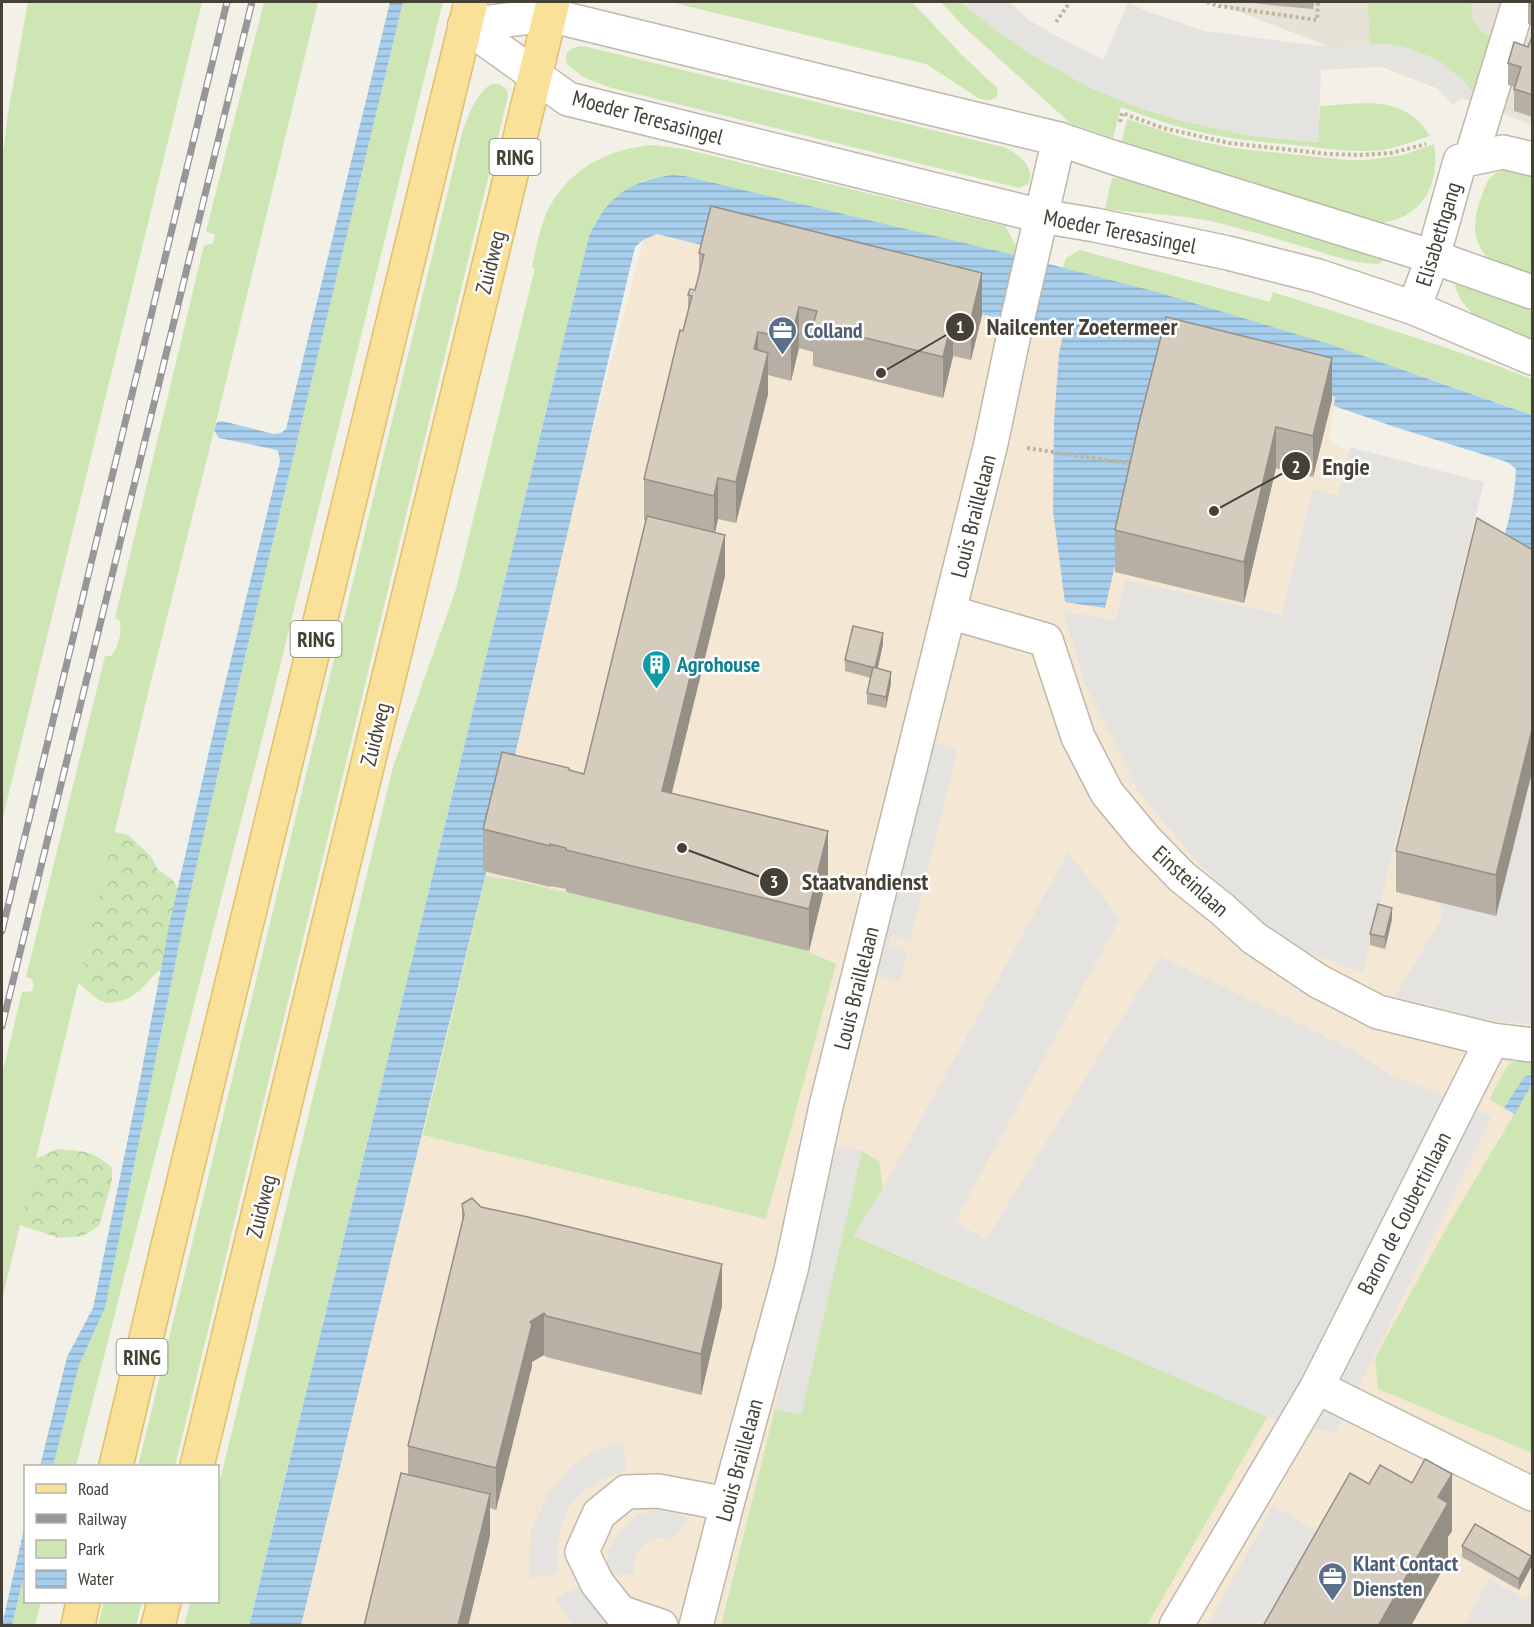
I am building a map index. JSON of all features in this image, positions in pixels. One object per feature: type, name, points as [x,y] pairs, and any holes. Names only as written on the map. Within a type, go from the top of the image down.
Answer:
[{"type":"main road","name":"Zuidweg","points":[[197,1465],[551,8]]},
{"type":"main road","name":"RING","points":[[116,1465],[468,13]]},
{"type":"main road","points":[[78,1626],[83,1603]]},
{"type":"main road","points":[[158,1626],[164,1603]]},
{"type":"street","points":[[1471,158],[1520,2]]},
{"type":"street","points":[[468,13],[551,8],[942,111],[1059,139],[1433,257],[1533,292]]},
{"type":"street","name":"Moeder Teresasingel","points":[[468,13],[535,75],[568,99],[1040,223],[1095,225],[1228,253],[1318,276],[1414,308],[1533,358]]},
{"type":"street","name":"Louis Braillelaan","points":[[696,1626],[791,1270],[826,1107],[991,443],[1059,139]]},
{"type":"street","name":"Elisabethgang","points":[[1414,308],[1433,257],[1460,161],[1503,152],[1533,159]]},
{"type":"street","name":"Einsteinlaan","points":[[949,612],[1046,640],[1078,737],[1107,793],[1145,839],[1182,877],[1254,938],[1318,981],[1378,1012],[1492,1040],[1533,1045]]},
{"type":"street","name":"Baron de Coubertinlaan","points":[[1176,1626],[1317,1387],[1492,1040]]},
{"type":"street","points":[[1317,1387],[1533,1494]]},
{"type":"street","points":[[661,1626],[620,1612],[597,1583],[582,1552],[599,1514],[626,1492],[658,1491],[727,1504]]},
{"type":"path","points":[[1056,22],[1070,2]]},
{"type":"path","points":[[1207,2],[1219,6],[1317,20],[1318,2]]},
{"type":"path","points":[[991,443],[1139,465]]},
{"type":"shaded area","points":[[961,2],[1009,2],[1029,20],[1103,60],[1128,3],[1204,31],[1321,46],[1386,44],[1400,46],[1429,56],[1446,65],[1472,90],[1453,105],[1434,85],[1402,71],[1379,67],[1321,70],[1318,142],[1252,136],[1186,122],[1140,108],[1091,88],[1030,54]]},
{"type":"shaded area","points":[[1214,2],[1532,2],[1532,125],[1496,111]]},
{"type":"shaded area","points":[[650,217],[1336,392],[1329,440],[1532,573],[1532,1625],[270,1626]]},
{"type":"shaded area","points":[[1350,447],[1484,482],[1363,973],[1304,951],[1273,932],[1204,869],[1139,793],[1086,686],[1063,611],[1115,621],[1126,580],[1282,615],[1313,489],[1338,496]]},
{"type":"shaded area","points":[[1532,715],[1532,1025],[1481,1019],[1395,996],[1443,916],[1432,884]]},
{"type":"shaded area","points":[[934,743],[958,750],[910,940],[892,935],[889,946],[908,951],[900,981],[876,975]]},
{"type":"shaded area","points":[[1068,852],[1120,919],[955,1221],[986,1240],[1160,956],[1343,1045],[1393,1076],[1492,1116],[1336,1433],[1267,1417],[854,1235],[883,1188]]},
{"type":"shaded area","points":[[837,1146],[862,1151],[801,1415],[775,1409]]},
{"type":"shaded area","points":[[623,1441],[626,1471],[603,1479],[587,1488],[568,1508],[558,1537],[557,1574],[529,1578],[531,1531],[548,1493],[572,1466],[593,1452]]},
{"type":"shaded area","points":[[1273,1506],[1335,1541],[1288,1625],[1207,1626]]},
{"type":"shaded area","points":[[662,1508],[686,1517],[688,1520],[672,1540],[663,1538],[650,1540],[635,1555],[634,1574],[607,1576],[608,1550],[620,1531],[637,1515]]},
{"type":"shaded area","points":[[1489,1579],[1527,1600],[1532,1591],[1532,1625],[1464,1625]]},
{"type":"shaded area","points":[[579,1586],[602,1619],[614,1625],[573,1625],[555,1598]]},
{"type":"green space","points":[[28,2],[202,2],[2,821],[2,160]]},
{"type":"green space","points":[[264,2],[318,2],[2,1300],[2,1075],[22,992],[32,991],[34,984],[32,979],[26,977],[105,656],[111,656],[119,639],[120,621],[115,618],[204,245],[212,244],[215,235],[206,231]]},
{"type":"green space","points":[[403,2],[443,2],[266,723],[76,1465],[53,1465],[79,1365],[105,1308],[186,911]]},
{"type":"green space","points":[[670,2],[912,2],[997,88],[998,92],[996,98],[991,100],[980,99],[926,64]]},
{"type":"green space","points":[[941,2],[961,2],[1030,54],[1091,88],[1140,108],[1186,122],[1252,136],[1318,142],[1320,106],[1366,103],[1395,107],[1408,113],[1420,122],[1430,136],[1382,150],[1333,149],[1229,138],[1172,125],[1121,107],[1113,138],[1070,123],[963,26]]},
{"type":"green space","points":[[1368,2],[1471,2],[1473,20],[1483,34],[1495,36],[1477,91],[1472,90],[1460,77],[1412,49],[1386,44],[1370,45]]},
{"type":"green space","points":[[583,46],[1003,147],[1024,161],[1030,172],[1030,178],[1028,184],[1019,188],[608,87],[581,76],[567,64],[566,56],[569,50]]},
{"type":"green space","points":[[492,84],[499,84],[507,90],[508,96],[175,1465],[138,1465],[462,133],[477,99]]},
{"type":"green space","points":[[1127,119],[1184,138],[1232,148],[1347,160],[1403,155],[1434,144],[1434,173],[1431,186],[1416,208],[1392,221],[1376,223],[1122,141]]},
{"type":"green space","points":[[653,145],[684,149],[1005,226],[1017,247],[1015,256],[685,176],[672,175],[642,181],[597,219],[589,236],[249,1625],[184,1626],[190,1603],[219,1603],[219,1485],[393,767],[456,589],[535,268],[532,267],[541,227],[547,211],[560,191],[582,170],[608,155]]},
{"type":"green space","points":[[1511,169],[1527,174],[1532,179],[1532,279],[1490,260],[1476,237],[1475,221],[1488,182],[1495,174]]},
{"type":"green space","points":[[1112,178],[1132,179],[1381,252],[1384,260],[1379,264],[1352,261],[1205,220],[1105,209]]},
{"type":"green space","points":[[1080,250],[1270,302],[1273,292],[1500,367],[1532,379],[1532,415],[1299,336],[1182,300],[1063,268],[1066,258]]},
{"type":"green space","points":[[1457,282],[1532,304],[1532,342],[1481,322],[1462,302],[1455,288]]},
{"type":"green space","points":[[114,832],[128,835],[151,856],[158,870],[173,880],[178,890],[161,970],[135,994],[119,1002],[107,1003],[95,997],[78,983]]},
{"type":"green space","points":[[486,876],[513,880],[803,949],[836,964],[766,1219],[423,1135]]},
{"type":"green space","points":[[1519,1059],[1532,1059],[1532,1075],[1524,1077],[1504,1108],[1489,1099],[1508,1065]]},
{"type":"green space","points":[[1532,1084],[1532,1453],[1378,1389],[1375,1358],[1447,1227]]},
{"type":"green space","points":[[57,1149],[87,1152],[112,1168],[112,1181],[99,1226],[83,1236],[59,1238],[20,1225],[36,1159]]},
{"type":"green space","points":[[862,1151],[879,1161],[883,1188],[854,1236],[1267,1417],[1147,1625],[721,1626],[775,1409],[801,1414]]},
{"type":"green space","points":[[24,1575],[24,1603],[41,1603],[35,1625],[12,1626]]},
{"type":"green space","points":[[104,1603],[142,1603],[136,1625],[98,1625]]},
{"type":"water","points":[[390,2],[403,2],[186,911],[105,1308],[79,1365],[53,1465],[40,1465],[67,1357],[93,1308],[169,926],[219,708],[280,461],[278,451],[219,438],[214,430],[217,422],[222,421],[274,434],[286,429]]},
{"type":"water","points":[[672,175],[685,176],[1010,254],[1157,292],[1329,344],[1532,415],[1532,588],[1495,564],[1514,493],[1516,469],[1507,462],[1334,406],[1335,397],[1164,356],[1105,608],[1065,602],[1053,511],[1054,422],[1059,354],[1063,334],[657,234],[643,240],[635,247],[509,780],[301,1625],[249,1626],[589,236],[604,211],[621,193],[643,182]]},
{"type":"water","points":[[1532,1075],[1532,1084],[1515,1114],[1504,1108],[1524,1077]]},
{"type":"water","points":[[24,1528],[24,1575],[12,1625],[2,1625]]},
{"type":"building","points":[[1533,34],[1533,95],[1514,89],[1521,67],[1508,63],[1514,42],[1528,47]]},
{"type":"building","points":[[711,206],[982,273],[971,319],[953,315],[943,357],[813,325],[817,311],[799,307],[791,339],[758,332],[754,349],[768,353],[736,482],[718,478],[714,496],[644,479],[680,330],[683,331],[692,296],[688,295],[690,289],[695,290],[704,255],[699,253]]},
{"type":"building","points":[[1166,317],[1332,358],[1313,436],[1276,427],[1244,562],[1115,530]]},
{"type":"building","name":"Agrohouse","points":[[647,516],[725,535],[662,791],[828,831],[809,909],[483,829],[502,752],[569,768],[569,770],[584,774]]},
{"type":"building","points":[[1477,518],[1533,550],[1533,726],[1496,875],[1396,851]]},
{"type":"building","points":[[853,626],[883,633],[875,668],[845,660]]},
{"type":"building","points":[[873,667],[891,672],[886,697],[867,693]]},
{"type":"building","points":[[1378,904],[1392,908],[1385,937],[1370,934]]},
{"type":"building","points":[[472,1198],[481,1207],[722,1264],[701,1354],[546,1316],[544,1313],[530,1322],[532,1324],[496,1468],[408,1446],[464,1215],[462,1204]]},
{"type":"building","points":[[1425,1459],[1452,1474],[1438,1497],[1448,1503],[1378,1626],[1263,1626],[1350,1473],[1369,1484],[1380,1465],[1412,1483]]},
{"type":"building","points":[[401,1473],[490,1494],[458,1626],[364,1626]]},
{"type":"building","points":[[1475,1524],[1531,1556],[1519,1579],[1462,1546]]},
{"type":"railway","points":[[2,931],[227,2]]},
{"type":"railway","points":[[2,1026],[252,2]]},
{"type":"place","name":"Colland","points":[[783,356]]},
{"type":"place","name":"Nailcenter Zoetermeer","points":[[881,373]]},
{"type":"place","name":"Engie","points":[[1214,511]]},
{"type":"place","name":"Agrohouse","points":[[656,690]]},
{"type":"place","name":"Staatvandienst","points":[[682,848]]},
{"type":"place","name":"Klant Contact Diensten","points":[[1332,1602]]}]
